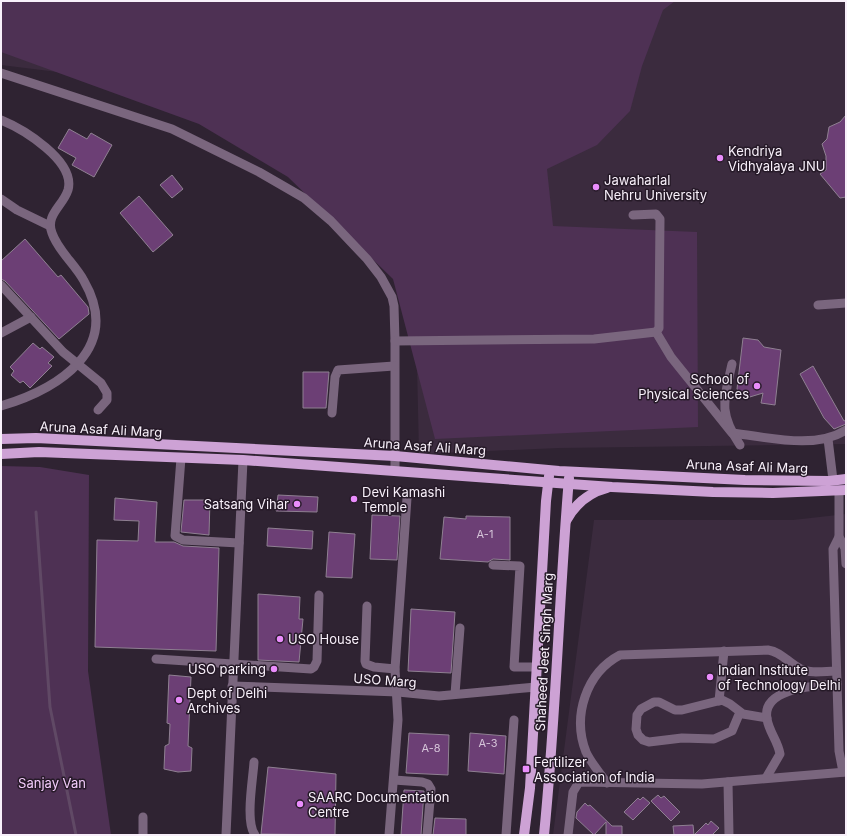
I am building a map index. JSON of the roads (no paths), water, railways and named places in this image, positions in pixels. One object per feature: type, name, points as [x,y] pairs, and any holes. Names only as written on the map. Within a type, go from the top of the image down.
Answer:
[{"type":"main road","name":"Aruna Asaf Ali Marg","points":[[1,439],[36,438],[396,456],[550,470],[745,480],[846,479]]},
{"type":"main road","name":"Aruna Asaf Ali Marg","points":[[1,454],[39,452],[244,460],[612,487],[766,493],[842,491]]},
{"type":"main road","name":"Shaheed Jeet Singh Marg","points":[[524,835],[530,788],[546,501],[550,470]]},
{"type":"main road","name":"Shaheed Jeet Singh Marg","points":[[544,835],[570,471]]},
{"type":"main road","points":[[566,521],[574,508],[585,498],[598,491],[612,487]]},
{"type":"street","points":[[1,73],[172,129],[253,169],[304,198],[331,221],[367,259],[389,290],[394,306],[396,456],[394,471]]},
{"type":"street","points":[[1,120],[31,135],[50,151],[64,169],[68,178],[69,188],[66,195],[56,208],[50,226],[52,234],[59,246],[84,281],[96,315],[97,326],[92,344],[77,364],[60,380],[43,390],[1,406]]},
{"type":"street","points":[[1,198],[17,210],[50,226]]},
{"type":"street","points":[[633,215],[656,214],[660,219],[660,320],[659,328],[656,332]]},
{"type":"street","points":[[1,285],[63,352],[100,383],[107,393],[107,400],[98,410]]},
{"type":"street","points":[[818,306],[846,303]]},
{"type":"street","points":[[1,333],[31,317]]},
{"type":"street","points":[[395,341],[594,340],[656,332]]},
{"type":"street","points":[[656,332],[671,357],[740,445]]},
{"type":"street","points":[[732,364],[723,403],[732,433]]},
{"type":"street","points":[[332,412],[335,377],[338,370],[394,366]]},
{"type":"street","points":[[732,433],[809,441],[828,439],[846,430]]},
{"type":"street","points":[[828,439],[833,480]]},
{"type":"street","points":[[181,458],[175,536],[183,540],[239,543]]},
{"type":"street","points":[[226,835],[244,460]]},
{"type":"street","points":[[568,835],[573,792],[577,784],[728,782],[844,772],[839,751],[833,549],[839,537],[842,491]]},
{"type":"street","points":[[389,835],[398,720],[398,692],[395,669],[407,498]]},
{"type":"street","points":[[839,537],[845,548],[846,564]]},
{"type":"street","points":[[493,565],[520,566],[514,667],[537,666]]},
{"type":"street","points":[[156,660],[314,668],[317,661],[319,595]]},
{"type":"street","points":[[367,606],[366,664],[374,667],[395,669]]},
{"type":"street","points":[[456,694],[460,628]]},
{"type":"street","points":[[607,783],[587,753],[582,730],[585,697],[592,679],[598,671],[620,655],[724,651],[774,651],[800,669],[806,671],[836,671]]},
{"type":"street","points":[[719,701],[724,651]]},
{"type":"street","points":[[766,778],[780,754],[777,740],[767,718],[769,707],[773,702],[791,690],[799,687],[837,684]]},
{"type":"street","name":"USO Marg","points":[[232,686],[398,692],[427,696],[536,687]]},
{"type":"street","points":[[740,712],[736,726],[732,731],[714,739],[682,738],[649,742],[642,740],[638,735],[635,722],[641,709],[654,702],[659,702],[675,710],[682,710],[719,701],[726,701],[740,712],[750,716],[767,718]]},
{"type":"street","points":[[506,835],[514,720]]},
{"type":"street","points":[[254,762],[251,825],[255,835]]},
{"type":"street","points":[[394,780],[422,782],[428,784],[431,789],[427,835]]},
{"type":"street","points":[[728,782],[729,835]]},
{"type":"street","points":[[142,817],[143,835]]},
{"type":"waterway","points":[[36,512],[50,707],[76,835]]},
{"type":"place","name":"Kendriya Vidhyalaya JNU","points":[[720,158]]},
{"type":"place","name":"Jawaharlal Nehru University","points":[[596,187]]},
{"type":"place","name":"School of Physical Sciences","points":[[757,386]]},
{"type":"place","name":"Devi Kamashi Temple","points":[[354,499]]},
{"type":"place","name":"Satsang Vihar","points":[[297,504]]},
{"type":"place","name":"USO House","points":[[280,639]]},
{"type":"place","name":"USO parking","points":[[274,669]]},
{"type":"place","name":"Indian Institute of Technology Delhi","points":[[710,677]]},
{"type":"place","name":"Dept of Delhi Archives","points":[[179,700]]},
{"type":"place","name":"Fertilizer Association of India","points":[[526,769]]},
{"type":"place","name":"SAARC Documentation Centre","points":[[300,804]]},
{"type":"park label","name":"Sanjay Van","points":[[52,783]]}]
